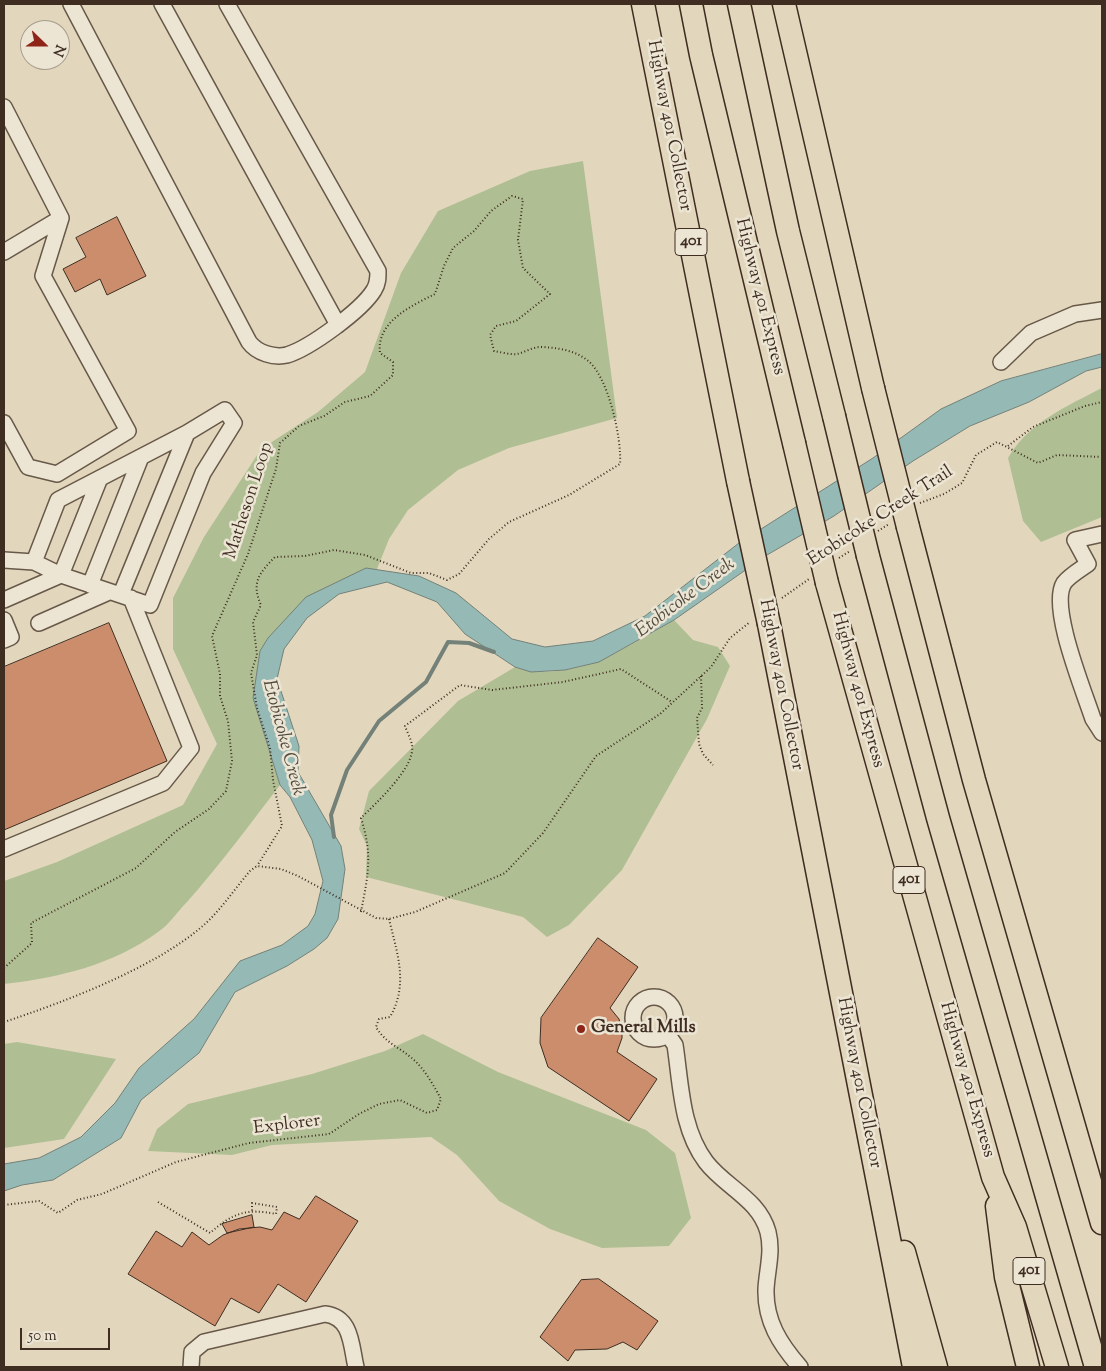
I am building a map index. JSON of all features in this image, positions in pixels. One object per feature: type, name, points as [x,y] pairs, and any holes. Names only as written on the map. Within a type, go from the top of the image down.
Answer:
[{"type":"highway","name":"Highway 401 Collector","points":[[643,4],[914,1367]]},
{"type":"highway","name":"Highway 401 Express","points":[[691,4],[701,55],[824,574],[993,1177],[1015,1227],[1036,1291],[1057,1367]]},
{"type":"highway","name":"401","points":[[739,4],[788,231],[865,546],[938,818],[1096,1367]]},
{"type":"highway","points":[[784,4],[872,388],[974,780],[1102,1223]]},
{"type":"highway","points":[[867,1129],[936,1367]]},
{"type":"highway","points":[[993,1177],[1006,1277],[1028,1367]]},
{"type":"lane","points":[[71,4],[253,347],[265,354],[286,355],[297,351],[338,325],[360,307],[375,289],[378,272],[227,4]]},
{"type":"lane","points":[[162,4],[338,325]]},
{"type":"lane","points":[[4,107],[61,218],[43,276],[128,431],[57,474],[28,467],[4,424]]},
{"type":"lane","points":[[4,252],[61,218]]},
{"type":"lane","points":[[1001,362],[1031,333],[1075,314],[1102,310]]},
{"type":"lane","points":[[4,560],[34,562],[61,575],[150,605],[203,473],[234,423],[225,410],[187,433],[58,500],[34,562]]},
{"type":"lane","points":[[4,849],[163,783],[191,748],[120,595],[187,433]]},
{"type":"lane","points":[[90,585],[141,457]]},
{"type":"lane","points":[[4,600],[61,575],[100,478]]},
{"type":"lane","points":[[1102,534],[1075,540],[1088,564],[1064,582],[1060,599],[1064,627],[1093,719],[1102,733]]},
{"type":"lane","points":[[39,623],[120,595]]},
{"type":"lane","points":[[4,620],[11,637],[4,640]]},
{"type":"lane","points":[[668,1035],[675,1045],[687,1122],[693,1140],[705,1161],[720,1179],[739,1192],[757,1209],[768,1232],[770,1256],[766,1290],[768,1315],[777,1338],[800,1367]]},
{"type":"lane","points":[[191,1367],[192,1352],[204,1342],[325,1314],[338,1318],[347,1328],[356,1367]]},
{"type":"path","name":"Matheson Loop","points":[[4,968],[32,943],[31,923],[136,868],[175,832],[210,809],[226,791],[232,761],[228,721],[220,696],[220,674],[212,636],[248,554],[276,469],[280,443],[300,426],[324,416],[345,402],[370,396],[393,376],[393,362],[380,353],[379,342],[391,320],[435,294],[444,266],[454,248],[474,231],[490,211],[512,196],[523,199],[518,240],[523,268],[550,294],[516,321],[496,326],[490,335],[494,351],[515,354],[540,346],[568,350],[588,360],[602,380],[613,412],[621,450],[620,464],[569,495],[509,522],[489,539],[459,574],[448,580],[429,573],[411,573],[365,555],[334,550],[305,556],[275,558],[259,574],[256,595],[261,605],[253,622],[257,655],[251,673],[257,708],[270,748],[272,780],[282,826],[257,866]]},
{"type":"path","points":[[1102,402],[1085,406],[1033,426],[1008,446],[1038,463],[1057,455],[1102,457]]},
{"type":"path","name":"Etobicoke Creek Trail","points":[[257,866],[281,869],[298,876],[361,912],[376,918],[389,919],[415,912],[505,873],[543,833],[596,756],[633,734],[673,702],[711,668],[730,638],[766,616],[906,518],[921,502],[944,494],[962,483],[976,454],[997,442],[1008,446]]},
{"type":"path","points":[[361,912],[370,868],[368,841],[361,818],[392,786],[408,762],[413,746],[405,726],[460,685],[492,690],[563,682],[621,669],[673,702]]},
{"type":"path","points":[[701,676],[702,708],[696,718],[699,744],[703,754],[713,765]]},
{"type":"path","points":[[4,1022],[94,988],[171,948],[193,934],[214,916],[250,871],[257,866]]},
{"type":"path","name":"Explorer","points":[[4,1205],[39,1201],[58,1213],[77,1200],[102,1194],[176,1162],[249,1143],[329,1134],[359,1114],[379,1104],[400,1100],[427,1113],[437,1110],[441,1100],[434,1086],[415,1061],[382,1037],[376,1027],[379,1019],[390,1017],[402,984],[389,919]]},
{"type":"path","points":[[158,1202],[210,1233],[224,1221],[252,1211],[276,1214],[277,1207],[252,1203],[252,1211]]},
{"type":"green space","points":[[583,161],[617,418],[509,448],[458,470],[408,510],[389,539],[373,579],[367,568],[268,638],[260,651],[253,698],[280,785],[235,844],[170,922],[141,943],[104,961],[65,974],[4,984],[4,881],[57,862],[183,805],[217,744],[173,649],[173,598],[204,537],[261,449],[318,412],[365,372],[401,273],[438,211],[530,171]]},
{"type":"green space","points":[[1102,388],[1102,517],[1041,542],[1023,521],[1008,458],[1016,446],[1037,425],[1062,409]]},
{"type":"green space","points":[[674,620],[693,640],[718,647],[730,666],[707,719],[622,870],[569,925],[547,937],[523,917],[366,877],[367,846],[359,829],[369,791],[458,701],[515,667],[537,671],[558,671],[578,667],[618,651]]},
{"type":"green space","points":[[423,1034],[498,1072],[646,1130],[675,1153],[691,1218],[669,1246],[602,1248],[550,1229],[499,1201],[457,1155],[431,1137],[272,1145],[232,1155],[148,1151],[157,1129],[188,1104],[312,1074],[385,1051]]},
{"type":"green space","points":[[17,1042],[116,1059],[64,1139],[4,1148],[4,1044]]},
{"type":"water","name":"Etobicoke Creek","points":[[1102,354],[1102,367],[1086,371],[1029,402],[970,426],[913,461],[834,516],[767,555],[674,620],[599,662],[565,670],[531,672],[515,667],[465,634],[437,602],[387,582],[339,594],[307,618],[284,649],[277,679],[299,746],[298,772],[341,846],[345,869],[338,919],[327,938],[314,949],[287,966],[235,992],[199,1053],[141,1100],[121,1138],[53,1180],[22,1185],[4,1191],[4,1164],[39,1158],[81,1137],[115,1103],[139,1068],[194,1019],[240,961],[282,945],[308,926],[315,914],[323,881],[312,840],[290,797],[280,785],[253,698],[260,651],[268,638],[306,597],[366,568],[419,576],[456,593],[512,639],[545,647],[593,641],[645,616],[739,543],[873,458],[941,409],[1001,381]]},
{"type":"building","points":[[117,217],[146,276],[107,295],[100,279],[75,292],[63,269],[86,257],[76,238]]},
{"type":"building","points":[[109,623],[167,761],[4,830],[4,667]]},
{"type":"building","name":"General Mills","points":[[598,938],[638,967],[610,1008],[619,1019],[622,1031],[622,1038],[617,1052],[657,1079],[629,1121],[548,1067],[540,1043],[541,1018]]},
{"type":"building","points":[[316,1196],[358,1221],[306,1302],[278,1284],[259,1313],[231,1298],[215,1326],[128,1274],[156,1231],[182,1247],[192,1232],[209,1245],[223,1235],[239,1229],[260,1227],[272,1230],[284,1212],[299,1219]]},
{"type":"building","points":[[252,1215],[254,1227],[227,1233],[222,1224]]},
{"type":"building","points":[[599,1279],[658,1321],[637,1350],[623,1342],[607,1349],[575,1350],[568,1361],[540,1337],[581,1280]]},
{"type":"waterway","points":[[334,837],[331,815],[347,770],[379,721],[426,682],[448,642],[469,643],[494,652]]},
{"type":"place","name":"General Mills","points":[[581,1029]]}]
